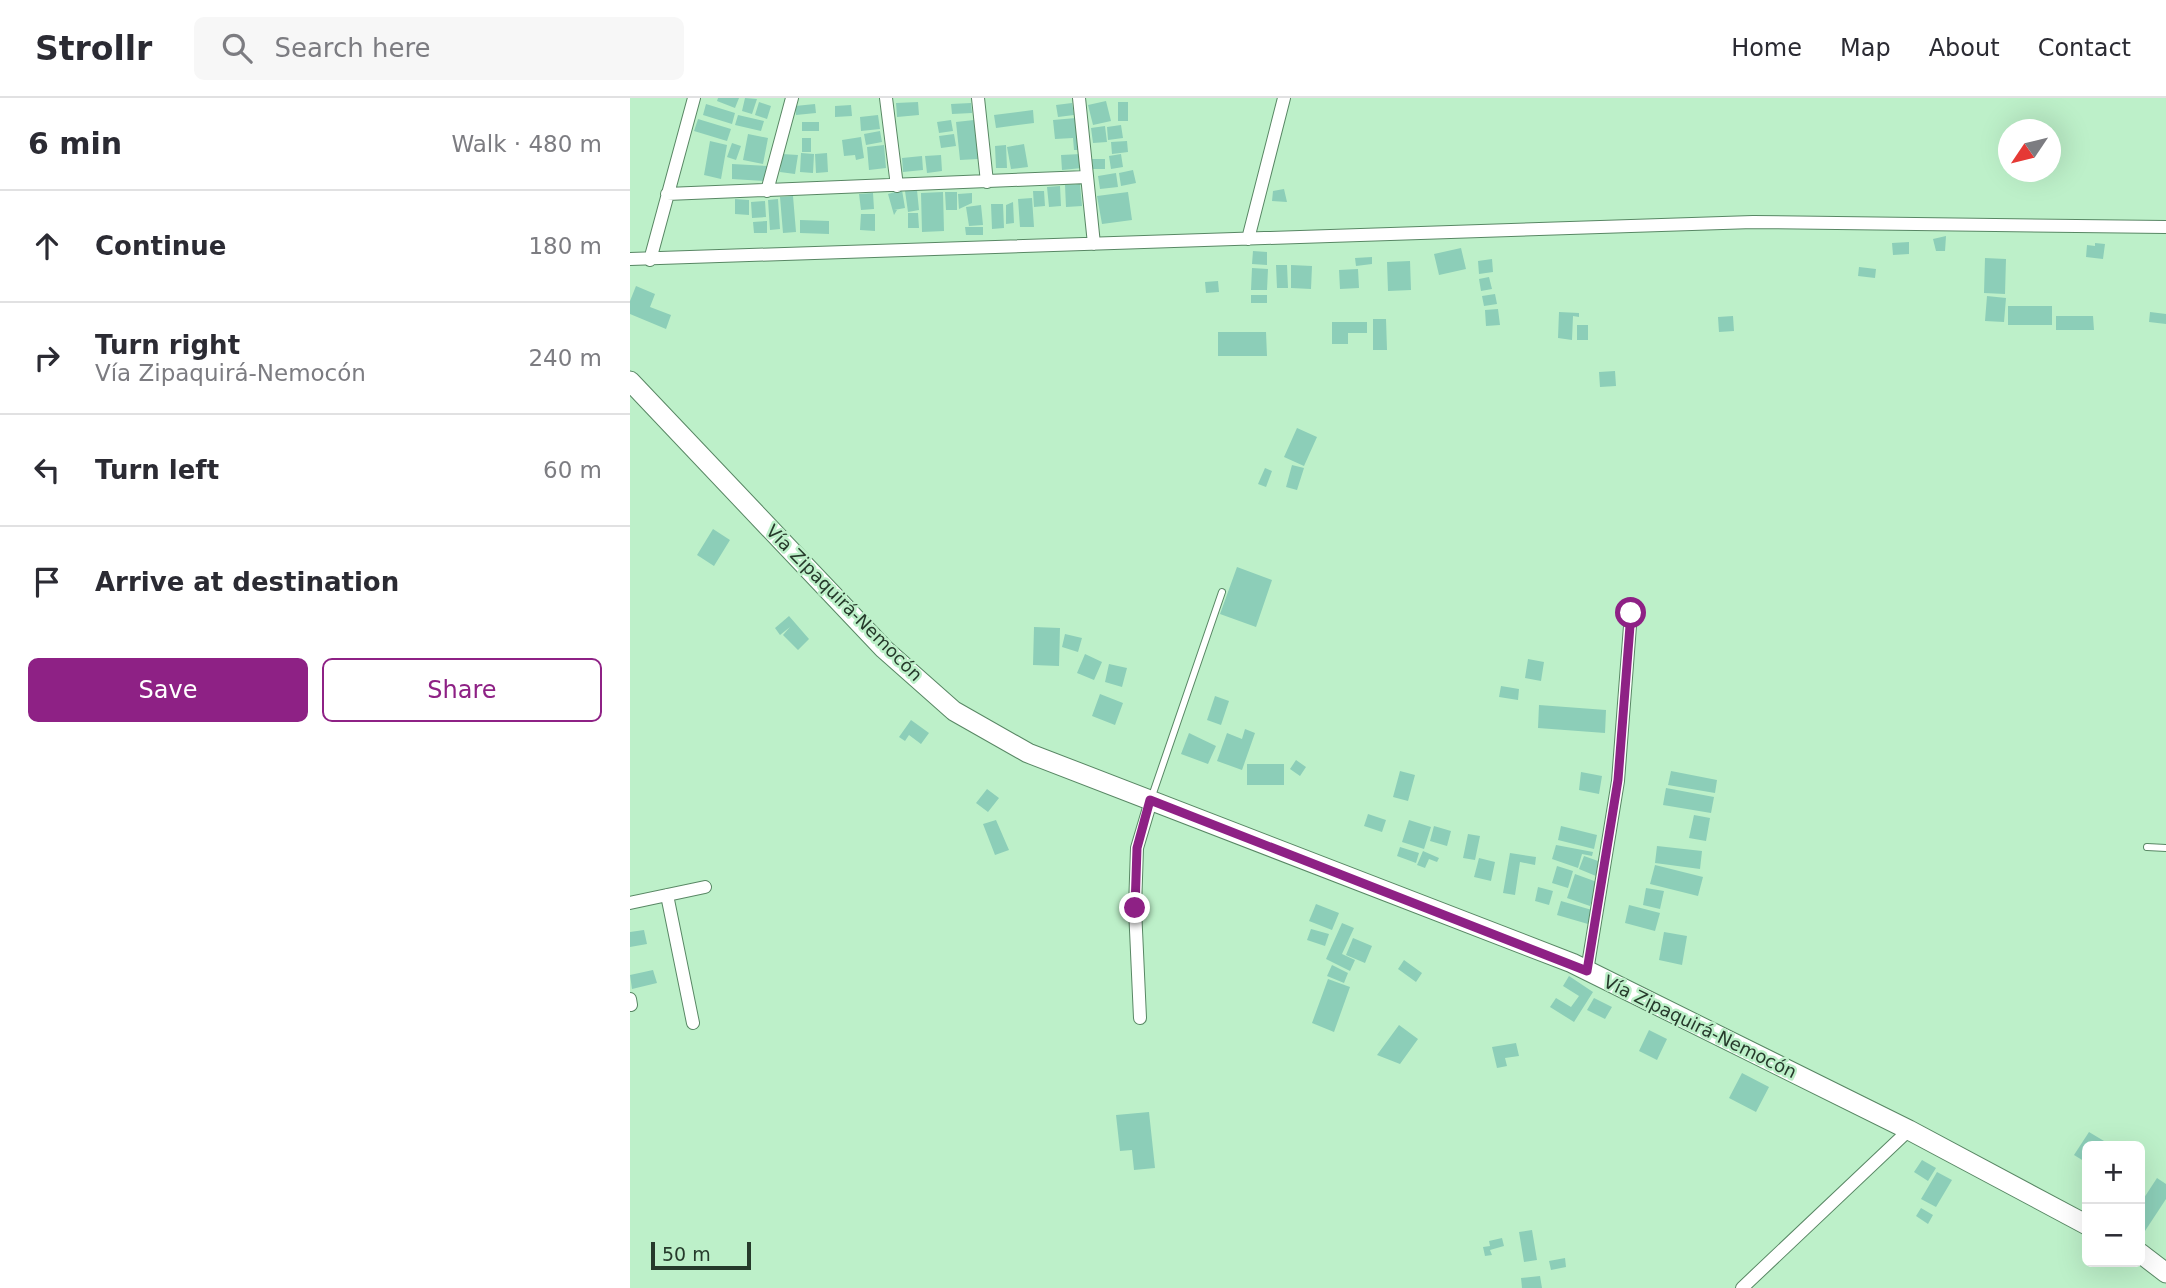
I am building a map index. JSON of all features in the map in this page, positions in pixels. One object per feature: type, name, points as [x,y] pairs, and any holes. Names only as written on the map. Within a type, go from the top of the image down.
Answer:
[{"type":"main road","name":"Vía Zipaquirá-Nemocón","points":[[630,381],[884,649],[954,711],[1028,753],[1587,971],[1909,1130],[2082,1222]]},
{"type":"main road","points":[[2145,1257],[2166,1273]]},
{"type":"street","points":[[650,260],[694,98]]},
{"type":"street","points":[[767,191],[792,98]]},
{"type":"street","points":[[886,98],[897,186]]},
{"type":"street","points":[[978,98],[987,182]]},
{"type":"street","points":[[1079,98],[1094,244]]},
{"type":"street","points":[[1248,239],[1284,98]]},
{"type":"street","points":[[667,194],[1087,177]]},
{"type":"street","points":[[630,259],[1753,222],[2166,227]]},
{"type":"street","points":[[1587,971],[1618,780],[1631,613]]},
{"type":"street","points":[[1140,1018],[1135,908],[1137,848],[1150,800]]},
{"type":"street","points":[[630,903],[705,887]]},
{"type":"street","points":[[667,895],[693,1023]]},
{"type":"street","points":[[1742,1288],[1909,1130]]},
{"type":"lane","points":[[1150,800],[1222,592]]},
{"type":"lane","points":[[2147,847],[2166,848]]},
{"type":"building","points":[[718,98],[739,98],[735,108],[717,101]]},
{"type":"building","points":[[745,98],[757,99],[752,114],[742,111]]},
{"type":"building","points":[[1106,101],[1111,121],[1093,125],[1088,105]]},
{"type":"building","points":[[759,102],[771,106],[767,119],[755,115]]},
{"type":"building","points":[[918,102],[919,115],[897,117],[896,103]]},
{"type":"building","points":[[1118,102],[1128,102],[1128,121],[1118,121]]},
{"type":"building","points":[[971,103],[972,113],[952,114],[951,104]]},
{"type":"building","points":[[1072,103],[1074,115],[1058,117],[1056,105]]},
{"type":"building","points":[[706,104],[735,113],[732,124],[703,115]]},
{"type":"building","points":[[815,104],[816,113],[796,115],[795,106]]},
{"type":"building","points":[[851,105],[852,116],[835,117],[835,106]]},
{"type":"building","points":[[1033,110],[1034,123],[996,128],[994,115]]},
{"type":"building","points":[[738,115],[764,121],[761,131],[735,125]]},
{"type":"building","points":[[878,115],[880,129],[861,131],[860,117]]},
{"type":"building","points":[[1076,118],[1079,150],[1074,150],[1073,138],[1055,139],[1053,120]]},
{"type":"building","points":[[698,119],[731,129],[727,141],[694,131]]},
{"type":"building","points":[[951,120],[953,131],[939,133],[937,122]]},
{"type":"building","points":[[974,120],[978,159],[960,160],[956,122]]},
{"type":"building","points":[[802,122],[819,122],[819,131],[802,131]]},
{"type":"building","points":[[1121,125],[1123,138],[1108,140],[1107,127]]},
{"type":"building","points":[[1105,126],[1107,142],[1093,143],[1091,128]]},
{"type":"building","points":[[880,131],[882,142],[866,145],[864,134]]},
{"type":"building","points":[[748,134],[768,138],[763,164],[743,160]]},
{"type":"building","points":[[954,134],[956,146],[941,148],[939,136]]},
{"type":"building","points":[[861,137],[864,158],[856,160],[855,155],[844,156],[842,140]]},
{"type":"building","points":[[802,138],[811,138],[811,152],[802,152]]},
{"type":"building","points":[[710,141],[727,145],[721,179],[704,175]]},
{"type":"building","points":[[1127,141],[1128,152],[1112,154],[1111,142]]},
{"type":"building","points":[[732,143],[741,146],[736,160],[727,157]]},
{"type":"building","points":[[1024,144],[1028,167],[1011,169],[1007,147]]},
{"type":"building","points":[[884,145],[886,168],[869,170],[867,147]]},
{"type":"building","points":[[1006,145],[1007,168],[996,168],[995,146]]},
{"type":"building","points":[[801,153],[814,154],[813,173],[800,172]]},
{"type":"building","points":[[827,153],[828,172],[816,173],[815,154]]},
{"type":"building","points":[[782,154],[798,155],[795,174],[780,172]]},
{"type":"building","points":[[1081,154],[1082,168],[1062,170],[1061,155]]},
{"type":"building","points":[[1121,154],[1123,167],[1111,169],[1109,156]]},
{"type":"building","points":[[941,155],[942,171],[927,173],[925,156]]},
{"type":"building","points":[[922,156],[923,170],[903,172],[902,158]]},
{"type":"building","points":[[1092,159],[1105,159],[1105,169],[1093,169]]},
{"type":"building","points":[[732,164],[767,166],[766,181],[732,179]]},
{"type":"building","points":[[1133,170],[1136,183],[1121,186],[1119,173]]},
{"type":"building","points":[[1116,173],[1118,187],[1100,189],[1098,176]]},
{"type":"building","points":[[1080,184],[1082,206],[1066,207],[1065,185]]},
{"type":"building","points":[[1060,186],[1061,206],[1049,207],[1047,187]]},
{"type":"building","points":[[1284,189],[1287,202],[1272,201],[1273,191]]},
{"type":"building","points":[[902,190],[905,208],[894,210],[897,210],[894,215],[888,194]]},
{"type":"building","points":[[917,190],[919,210],[908,212],[905,191]]},
{"type":"building","points":[[1033,191],[1044,191],[1045,206],[1034,207]]},
{"type":"building","points":[[943,192],[944,231],[922,232],[921,193]]},
{"type":"building","points":[[945,192],[957,192],[957,210],[946,210]]},
{"type":"building","points":[[1128,192],[1132,220],[1102,224],[1097,196]]},
{"type":"building","points":[[873,193],[874,209],[861,210],[859,194]]},
{"type":"building","points":[[972,193],[972,203],[959,209],[958,194]]},
{"type":"building","points":[[793,196],[796,232],[783,233],[780,197]]},
{"type":"building","points":[[1032,198],[1034,227],[1020,227],[1018,199]]},
{"type":"building","points":[[735,199],[749,200],[749,215],[735,214]]},
{"type":"building","points":[[778,199],[780,229],[770,230],[768,200]]},
{"type":"building","points":[[765,201],[766,217],[752,218],[751,202]]},
{"type":"building","points":[[1013,202],[1014,223],[1006,224],[1006,205]]},
{"type":"building","points":[[991,204],[1003,204],[1004,228],[992,229]]},
{"type":"building","points":[[981,205],[983,225],[969,226],[966,207]]},
{"type":"building","points":[[908,213],[918,213],[919,228],[908,228]]},
{"type":"building","points":[[861,214],[875,214],[875,231],[860,230]]},
{"type":"building","points":[[800,220],[829,221],[829,234],[800,233]]},
{"type":"building","points":[[767,221],[767,233],[754,233],[753,222]]},
{"type":"building","points":[[965,227],[983,227],[983,235],[966,235]]},
{"type":"building","points":[[1946,236],[1945,251],[1936,251],[1933,239]]},
{"type":"building","points":[[1909,242],[1909,254],[1893,255],[1892,243]]},
{"type":"building","points":[[2095,243],[2105,244],[2103,259],[2086,257],[2087,245],[2095,246]]},
{"type":"building","points":[[1461,248],[1466,269],[1439,275],[1434,254]]},
{"type":"building","points":[[1253,251],[1267,252],[1267,265],[1252,264]]},
{"type":"building","points":[[1372,257],[1372,264],[1356,266],[1355,258]]},
{"type":"building","points":[[1985,258],[2006,259],[2005,294],[1984,293]]},
{"type":"building","points":[[1492,259],[1493,272],[1479,274],[1478,261]]},
{"type":"building","points":[[1410,261],[1411,290],[1388,291],[1387,262]]},
{"type":"building","points":[[1276,265],[1287,265],[1288,288],[1277,288]]},
{"type":"building","points":[[1291,265],[1312,266],[1311,289],[1291,288]]},
{"type":"building","points":[[1859,267],[1876,269],[1875,278],[1858,276]]},
{"type":"building","points":[[1252,268],[1268,269],[1267,290],[1251,290]]},
{"type":"building","points":[[1358,269],[1359,288],[1340,289],[1339,270]]},
{"type":"building","points":[[1489,277],[1492,289],[1481,291],[1479,279]]},
{"type":"building","points":[[1218,281],[1219,292],[1206,293],[1205,282]]},
{"type":"building","points":[[636,286],[655,294],[650,307],[671,315],[666,329],[630,314],[630,301]]},
{"type":"building","points":[[1495,294],[1497,304],[1484,306],[1482,296]]},
{"type":"building","points":[[1251,295],[1267,295],[1267,303],[1251,303]]},
{"type":"building","points":[[1987,296],[2006,298],[2004,322],[1985,321]]},
{"type":"building","points":[[2008,306],[2052,306],[2052,325],[2008,325]]},
{"type":"building","points":[[1498,309],[1500,325],[1486,326],[1485,310]]},
{"type":"building","points":[[1559,312],[1579,313],[1579,317],[1573,316],[1572,340],[1558,338]]},
{"type":"building","points":[[2150,312],[2166,314],[2166,324],[2149,322]]},
{"type":"building","points":[[1733,316],[1734,331],[1719,332],[1718,317]]},
{"type":"building","points":[[2056,316],[2093,316],[2094,330],[2056,330]]},
{"type":"building","points":[[1373,319],[1386,319],[1387,350],[1373,350]]},
{"type":"building","points":[[1332,322],[1367,322],[1367,333],[1348,333],[1348,344],[1332,344]]},
{"type":"building","points":[[1577,325],[1588,325],[1588,340],[1577,340]]},
{"type":"building","points":[[1218,332],[1266,332],[1267,356],[1218,356]]},
{"type":"building","points":[[1615,371],[1616,386],[1600,387],[1599,372]]},
{"type":"building","points":[[1297,428],[1317,437],[1304,466],[1284,457]]},
{"type":"building","points":[[1292,465],[1304,468],[1297,490],[1286,487]]},
{"type":"building","points":[[1265,468],[1272,471],[1266,487],[1258,484]]},
{"type":"building","points":[[713,529],[730,540],[714,566],[697,555]]},
{"type":"building","points":[[1237,567],[1272,580],[1256,627],[1220,614]]},
{"type":"building","points":[[789,616],[809,639],[798,650],[783,635],[790,627],[780,635],[775,628]]},
{"type":"building","points":[[1034,627],[1060,628],[1059,666],[1033,665]]},
{"type":"building","points":[[1065,634],[1082,638],[1078,652],[1062,647]]},
{"type":"building","points":[[1085,654],[1102,662],[1094,680],[1077,673]]},
{"type":"building","points":[[1528,659],[1544,662],[1541,681],[1525,678]]},
{"type":"building","points":[[1109,664],[1127,668],[1122,687],[1105,682]]},
{"type":"building","points":[[1501,686],[1519,689],[1518,700],[1499,697]]},
{"type":"building","points":[[1100,694],[1123,703],[1115,725],[1092,716]]},
{"type":"building","points":[[1215,696],[1229,701],[1221,725],[1207,720]]},
{"type":"building","points":[[1539,705],[1606,710],[1605,733],[1538,728]]},
{"type":"building","points":[[911,720],[929,733],[921,744],[909,735],[905,741],[899,737]]},
{"type":"building","points":[[1245,729],[1255,733],[1242,770],[1217,761],[1227,733],[1242,739]]},
{"type":"building","points":[[1189,733],[1216,746],[1208,764],[1181,754]]},
{"type":"building","points":[[1296,760],[1306,767],[1300,776],[1290,769]]},
{"type":"building","points":[[1247,764],[1284,764],[1284,785],[1247,785]]},
{"type":"building","points":[[1400,771],[1415,775],[1408,801],[1393,797]]},
{"type":"building","points":[[1671,771],[1717,780],[1715,793],[1668,785]]},
{"type":"building","points":[[1581,772],[1602,776],[1599,794],[1579,790]]},
{"type":"building","points":[[1666,788],[1714,797],[1711,813],[1663,805]]},
{"type":"building","points":[[987,789],[999,798],[988,812],[976,803]]},
{"type":"building","points":[[1368,814],[1386,820],[1382,832],[1364,826]]},
{"type":"building","points":[[1694,815],[1710,818],[1706,841],[1689,838]]},
{"type":"building","points":[[996,820],[1009,850],[995,855],[983,824]]},
{"type":"building","points":[[1409,820],[1431,827],[1424,849],[1402,842]]},
{"type":"building","points":[[1434,826],[1451,831],[1447,846],[1430,841]]},
{"type":"building","points":[[1561,826],[1597,835],[1594,849],[1558,840]]},
{"type":"building","points":[[1468,834],[1480,836],[1475,860],[1463,858]]},
{"type":"building","points":[[1556,845],[1593,852],[1592,856],[1582,854],[1578,868],[1552,859]]},
{"type":"building","points":[[1657,846],[1702,851],[1700,869],[1655,863]]},
{"type":"building","points":[[1400,847],[1419,853],[1416,863],[1397,856]]},
{"type":"building","points":[[1423,851],[1439,858],[1437,862],[1429,859],[1425,868],[1417,865]]},
{"type":"building","points":[[1510,853],[1536,857],[1535,865],[1520,862],[1515,895],[1503,893]]},
{"type":"building","points":[[1584,856],[1601,862],[1596,876],[1579,869]]},
{"type":"building","points":[[1479,858],[1495,862],[1491,881],[1474,877]]},
{"type":"building","points":[[1655,865],[1703,877],[1698,896],[1650,884]]},
{"type":"building","points":[[1557,866],[1573,871],[1568,888],[1552,883]]},
{"type":"building","points":[[1575,874],[1597,882],[1590,906],[1567,898]]},
{"type":"building","points":[[1538,887],[1553,891],[1549,905],[1535,901]]},
{"type":"building","points":[[1646,888],[1664,891],[1660,909],[1643,905]]},
{"type":"building","points":[[1561,901],[1592,910],[1588,924],[1557,915]]},
{"type":"building","points":[[1316,904],[1339,913],[1332,930],[1309,921]]},
{"type":"building","points":[[1629,905],[1660,913],[1655,931],[1625,923]]},
{"type":"building","points":[[1342,923],[1354,928],[1342,954],[1355,960],[1350,971],[1326,959]]},
{"type":"building","points":[[1311,929],[1329,934],[1325,946],[1307,940]]},
{"type":"building","points":[[644,930],[647,944],[630,947],[630,932]]},
{"type":"building","points":[[1664,932],[1687,936],[1682,965],[1659,960]]},
{"type":"building","points":[[1353,938],[1372,946],[1365,963],[1346,955]]},
{"type":"building","points":[[1404,960],[1422,973],[1416,982],[1398,969]]},
{"type":"building","points":[[1332,965],[1348,973],[1344,983],[1327,976]]},
{"type":"building","points":[[653,970],[657,983],[632,989],[630,975]]},
{"type":"building","points":[[1569,976],[1593,992],[1574,1022],[1550,1007],[1556,998],[1571,1007],[1579,996],[1563,986]]},
{"type":"building","points":[[1328,979],[1350,987],[1334,1032],[1312,1023]]},
{"type":"building","points":[[1594,998],[1612,1007],[1605,1019],[1587,1010]]},
{"type":"building","points":[[1399,1025],[1418,1039],[1400,1064],[1377,1055]]},
{"type":"building","points":[[1649,1030],[1667,1039],[1657,1060],[1639,1051]]},
{"type":"building","points":[[1516,1043],[1519,1056],[1505,1058],[1507,1066],[1497,1068],[1492,1047]]},
{"type":"building","points":[[1742,1073],[1769,1087],[1756,1112],[1729,1098]]},
{"type":"building","points":[[1149,1112],[1155,1168],[1134,1170],[1132,1150],[1120,1151],[1116,1115]]},
{"type":"building","points":[[2089,1132],[2104,1141],[2083,1141]]},
{"type":"building","points":[[2082,1143],[2082,1160],[2074,1155]]},
{"type":"building","points":[[1922,1160],[1936,1168],[1928,1181],[1914,1172]]},
{"type":"building","points":[[1937,1172],[1952,1180],[1936,1207],[1921,1199]]},
{"type":"building","points":[[2157,1178],[2166,1184],[2166,1199],[2145,1231],[2145,1204],[2145,1196]]},
{"type":"building","points":[[1921,1208],[1933,1215],[1928,1224],[1916,1216]]},
{"type":"building","points":[[1532,1230],[1537,1260],[1524,1262],[1519,1232]]},
{"type":"building","points":[[1502,1238],[1504,1246],[1490,1250],[1492,1255],[1485,1256],[1483,1247],[1490,1246],[1489,1241]]},
{"type":"building","points":[[1565,1258],[1566,1267],[1551,1270],[1549,1261]]},
{"type":"building","points":[[1540,1276],[1542,1288],[1522,1288],[1521,1278]]},
{"type":"route","points":[[1135,908],[1137,848],[1150,800],[1587,971],[1618,780],[1631,613]]}]
